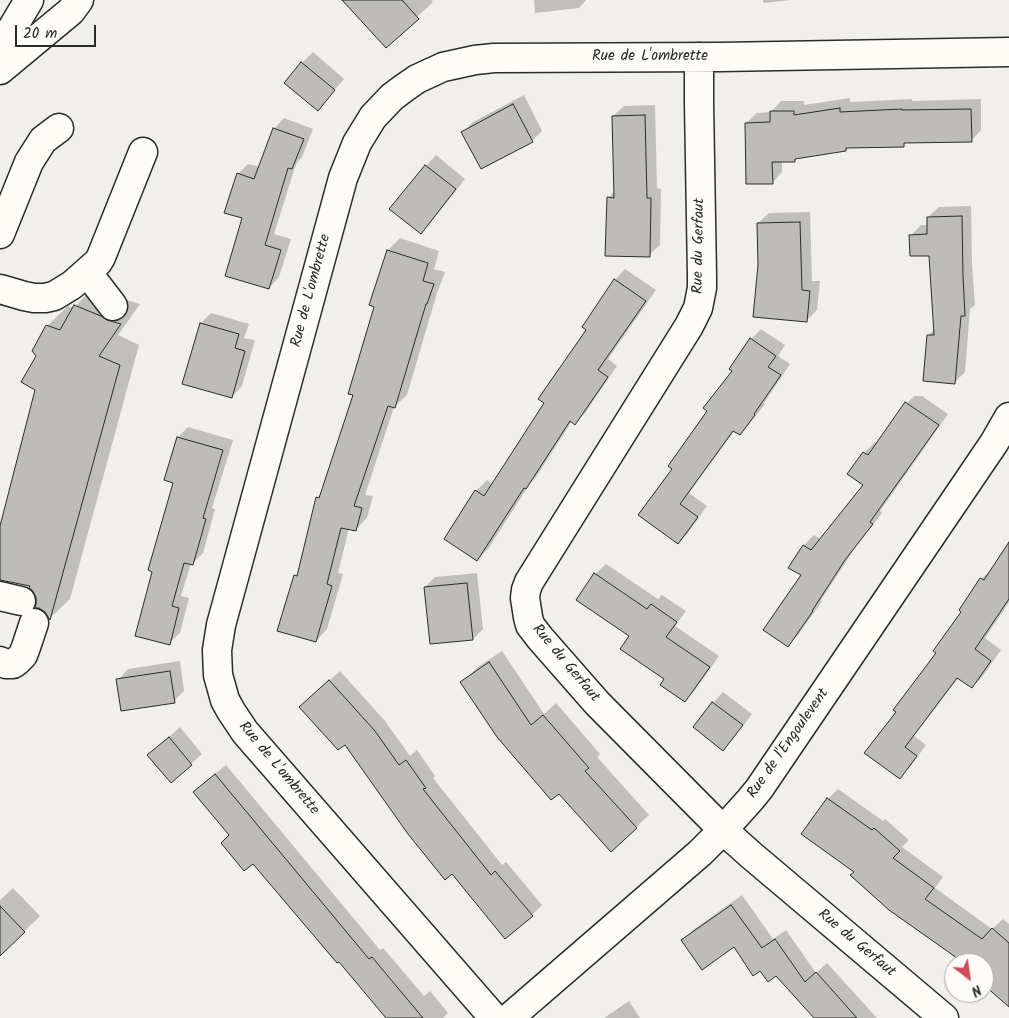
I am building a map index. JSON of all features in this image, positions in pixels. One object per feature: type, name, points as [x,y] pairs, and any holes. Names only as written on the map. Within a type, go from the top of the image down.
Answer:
[{"type":"street","points":[[0,49],[29,0]]},
{"type":"street","points":[[0,70],[71,11],[79,0]]},
{"type":"street","name":"Rue de L'ombrette","points":[[494,1018],[237,721],[225,700],[218,675],[217,650],[221,625],[343,178],[357,143],[373,118],[392,97],[410,83],[456,63],[494,58],[1009,52]]},
{"type":"street","name":"Rue du Gerfaut","points":[[699,57],[698,102],[702,288],[698,308],[684,334],[536,571],[526,590],[526,611],[530,624],[548,648],[597,703],[744,850],[944,1018]]},
{"type":"street","points":[[0,234],[36,149],[43,140],[59,128]]},
{"type":"street","points":[[0,289],[24,296],[45,298],[64,291],[87,272],[101,258],[143,152]]},
{"type":"street","points":[[87,272],[113,306]]},
{"type":"street","name":"Rue de l'Engoulevent","points":[[509,1018],[688,864],[724,830],[759,789],[994,443],[1009,417]]},
{"type":"street","points":[[0,661],[6,664],[13,664],[22,655],[26,647],[18,607]]},
{"type":"building","points":[[342,0],[402,0],[419,19],[386,48]]},
{"type":"building","points":[[301,62],[335,90],[318,111],[284,83]]},
{"type":"building","points":[[513,104],[533,142],[481,169],[461,132]]},
{"type":"building","points":[[840,108],[840,112],[902,109],[971,109],[972,142],[904,143],[904,147],[846,148],[846,151],[795,159],[795,162],[772,162],[773,184],[746,184],[745,123],[770,122],[770,111],[794,111],[794,115]]},
{"type":"building","points":[[645,115],[647,198],[651,198],[650,257],[605,256],[607,197],[614,198],[612,116]]},
{"type":"building","points":[[273,128],[304,139],[292,169],[288,168],[265,245],[281,250],[269,289],[225,276],[242,218],[224,213],[237,173],[254,179]]},
{"type":"building","points":[[425,165],[456,189],[421,234],[389,209]]},
{"type":"building","points":[[962,216],[965,316],[961,316],[955,384],[923,381],[927,335],[934,335],[929,256],[910,256],[909,235],[927,234],[927,217]]},
{"type":"building","points":[[800,222],[802,290],[810,291],[807,322],[753,317],[758,265],[757,223]]},
{"type":"building","points":[[387,250],[428,263],[423,281],[434,284],[426,304],[395,408],[388,406],[354,506],[362,508],[356,531],[341,528],[327,584],[332,586],[316,642],[277,631],[294,575],[297,576],[316,497],[319,498],[353,395],[348,394],[374,307],[369,305]]},
{"type":"building","points":[[614,279],[646,301],[598,370],[608,377],[575,425],[570,421],[477,561],[444,539],[475,490],[484,496],[544,403],[538,399],[586,330],[582,327]]},
{"type":"building","points":[[74,305],[107,320],[121,324],[99,356],[120,365],[50,620],[45,612],[35,608],[36,597],[29,588],[30,586],[0,580],[0,526],[35,390],[21,382],[36,356],[32,351],[46,325],[60,330]]},
{"type":"building","points":[[200,323],[239,334],[235,348],[245,351],[232,398],[182,384]]},
{"type":"building","points":[[750,338],[776,356],[768,367],[781,375],[740,435],[733,431],[680,504],[698,517],[678,544],[638,515],[672,469],[668,466],[707,411],[703,408],[732,371],[729,369]]},
{"type":"building","points":[[905,402],[939,425],[870,522],[873,524],[845,560],[788,647],[763,630],[801,575],[788,568],[803,545],[811,550],[863,485],[847,474],[863,452],[868,455]]},
{"type":"building","points":[[177,437],[223,450],[203,518],[206,519],[193,565],[184,563],[172,606],[179,608],[170,645],[135,636],[152,572],[148,570],[173,483],[164,480]]},
{"type":"building","points":[[1009,542],[1009,599],[975,649],[991,661],[972,688],[957,678],[905,747],[917,756],[900,779],[864,753],[896,712],[893,710],[936,653],[933,651],[961,612],[959,610],[980,578],[984,580]]},
{"type":"building","points":[[594,573],[647,609],[651,604],[677,622],[666,637],[710,667],[685,702],[660,685],[664,679],[620,649],[629,636],[576,600]]},
{"type":"building","points":[[467,583],[473,640],[430,644],[424,587]]},
{"type":"building","points":[[489,662],[531,725],[543,715],[589,768],[585,771],[637,828],[611,852],[559,794],[551,800],[497,737],[460,682]]},
{"type":"building","points":[[170,671],[175,703],[121,711],[116,679]]},
{"type":"building","points":[[329,680],[375,731],[399,765],[406,760],[426,788],[423,789],[491,875],[495,871],[533,916],[505,939],[452,874],[445,880],[408,834],[345,745],[338,750],[299,707]]},
{"type":"building","points":[[712,702],[743,725],[723,751],[693,727]]},
{"type":"building","points":[[169,737],[192,765],[171,783],[147,755]]},
{"type":"building","points":[[215,774],[369,959],[372,957],[423,1018],[386,1018],[253,864],[244,871],[221,843],[229,835],[193,792]]},
{"type":"building","points":[[827,798],[872,830],[874,828],[900,851],[893,858],[934,888],[925,899],[982,939],[992,928],[1009,943],[1009,1007],[994,994],[994,953],[950,953],[889,910],[850,875],[854,872],[801,834]]},
{"type":"building","points":[[731,905],[762,948],[775,939],[805,982],[816,972],[857,1018],[814,1018],[776,976],[768,982],[760,971],[753,976],[734,947],[702,970],[681,940]]},
{"type":"building","points":[[0,906],[25,932],[0,956]]}]
